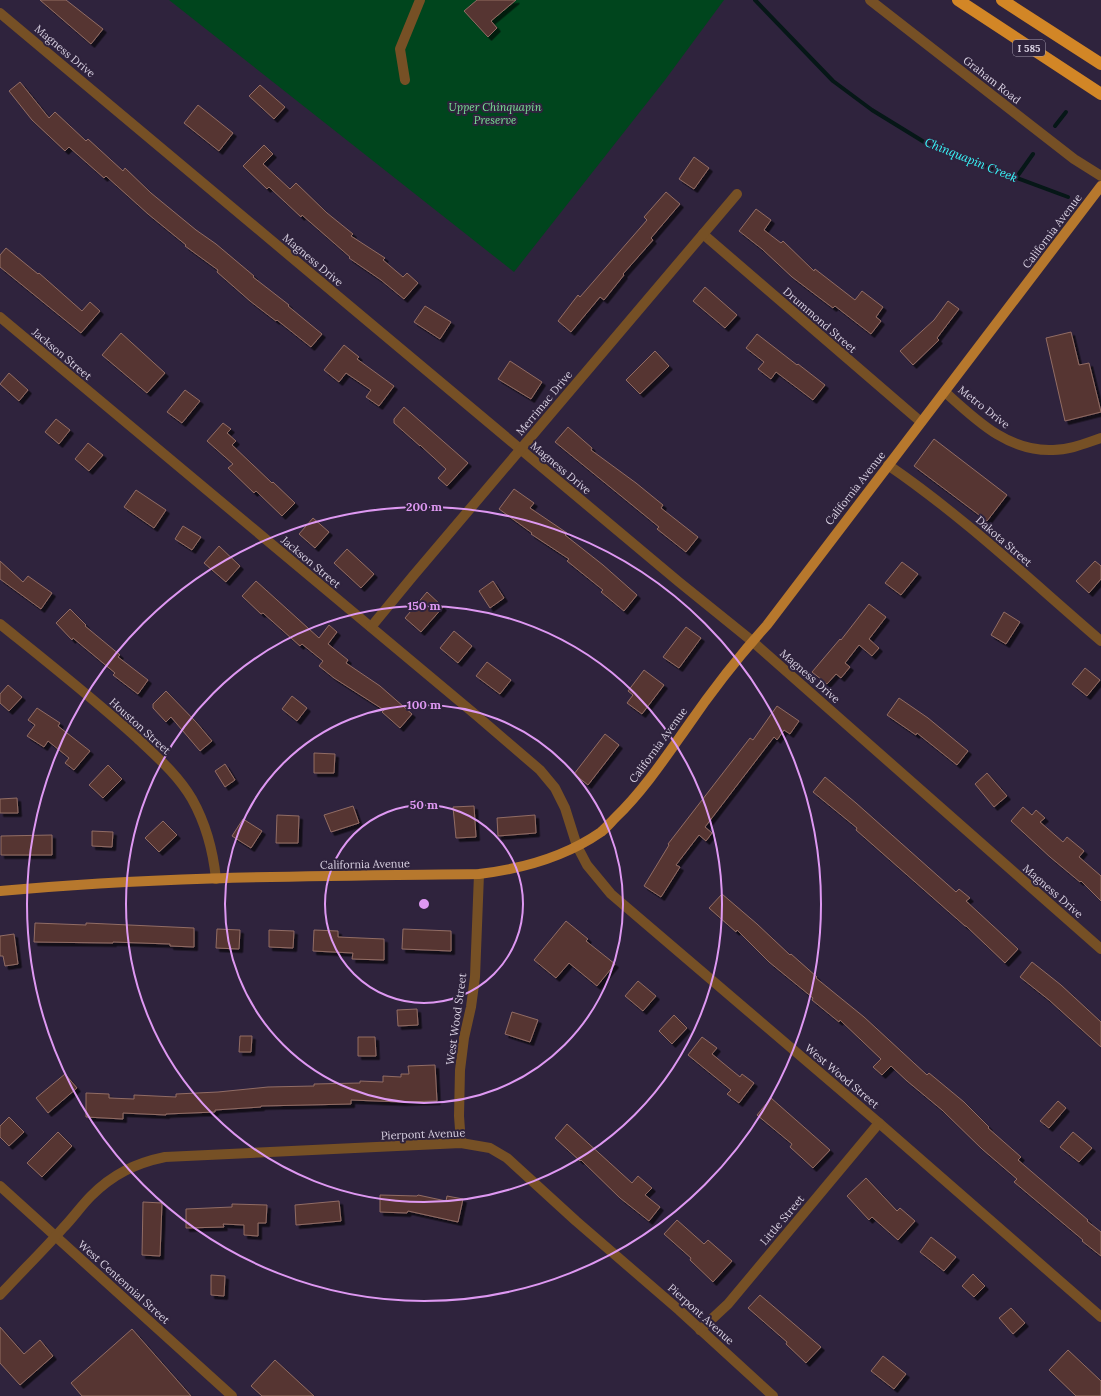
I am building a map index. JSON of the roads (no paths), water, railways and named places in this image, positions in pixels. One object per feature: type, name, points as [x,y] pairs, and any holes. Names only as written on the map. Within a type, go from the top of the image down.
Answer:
[{"type":"highway","name":"I 585","points":[[958,0],[1101,94]]},
{"type":"highway","name":"I 585","points":[[1002,0],[1101,64]]},
{"type":"main road","name":"California Avenue","points":[[0,891],[120,882],[479,874],[505,871],[527,866],[577,846],[602,832],[625,809],[659,766],[711,693],[766,625],[1101,186]]},
{"type":"street","points":[[405,80],[400,49],[420,0]]},
{"type":"street","name":"Graham Road","points":[[870,0],[1074,160],[1101,176]]},
{"type":"street","name":"Magness Drive","points":[[0,13],[679,582],[752,641],[1101,949]]},
{"type":"street","name":"Merrimac Drive","points":[[371,627],[737,194]]},
{"type":"street","name":"Drummond Street","points":[[703,234],[921,422]]},
{"type":"street","name":"Jackson Street","points":[[0,317],[540,770],[555,788],[566,808],[577,846]]},
{"type":"street","name":"Metro Drive","points":[[944,392],[997,435],[1015,444],[1034,450],[1054,450],[1074,447],[1101,438]]},
{"type":"street","name":"Dakota Street","points":[[888,465],[913,482],[955,515],[1101,641]]},
{"type":"street","name":"Houston Street","points":[[0,624],[110,714],[180,780],[192,798],[209,837],[216,879]]},
{"type":"street","name":"West Wood Street","points":[[577,846],[587,865],[611,894],[879,1123],[1101,1317]]},
{"type":"street","name":"West Wood Street","points":[[461,1143],[459,1116],[461,1054],[471,1007],[475,977],[479,874]]},
{"type":"street","name":"Little Street","points":[[700,1330],[728,1304],[879,1123]]},
{"type":"street","name":"Pierpont Avenue","points":[[0,1294],[56,1236],[92,1195],[117,1175],[132,1166],[148,1160],[165,1157],[461,1143],[490,1148],[507,1158],[773,1396]]},
{"type":"street","name":"West Centennial Street","points":[[0,1186],[232,1396]]},
{"type":"waterway","name":"Chinquapin Creek","points":[[755,0],[833,81],[872,110],[929,145],[1068,197]]},
{"type":"waterway","points":[[1055,126],[1066,112]]},
{"type":"waterway","points":[[1016,178],[1033,154]]},
{"type":"park label","name":"Upper Chinquapin Preserve","points":[[495,113]]}]
